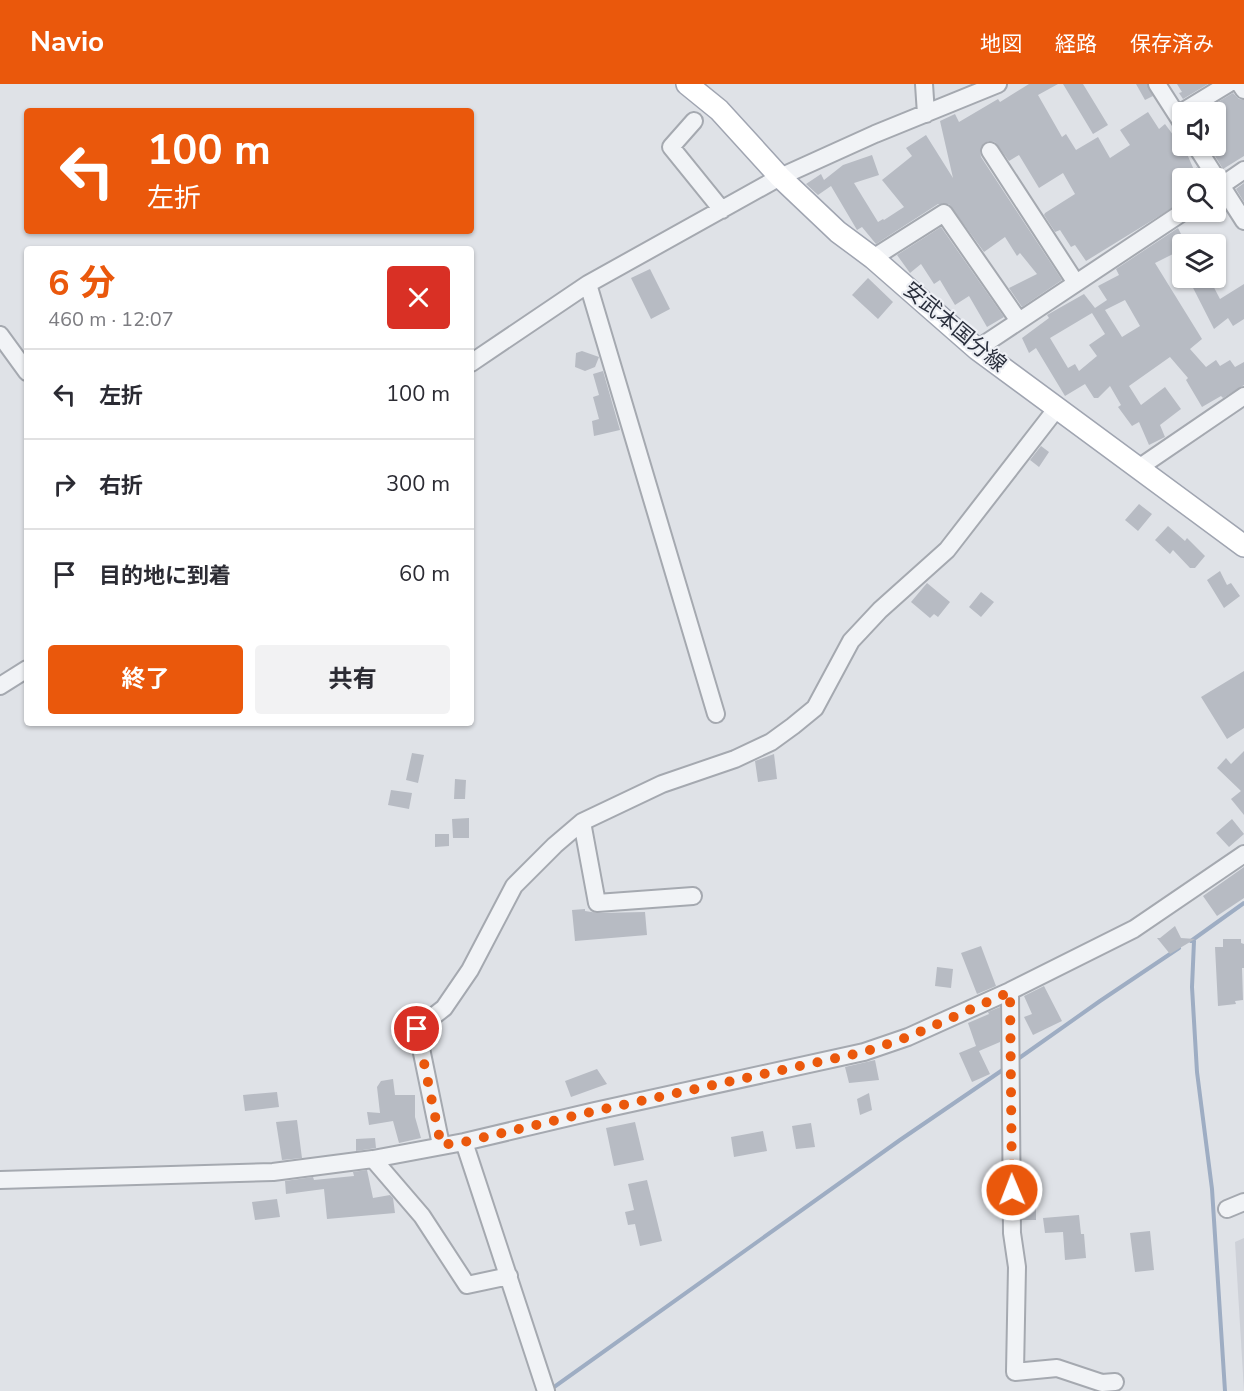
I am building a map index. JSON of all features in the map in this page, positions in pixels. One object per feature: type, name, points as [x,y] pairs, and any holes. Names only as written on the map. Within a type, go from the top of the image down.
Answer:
[{"type":"main road","name":"安武本国分線","points":[[687,84],[719,110],[780,177],[838,231],[873,258],[977,348],[1244,546]]},
{"type":"street","points":[[924,84],[926,114]]},
{"type":"street","points":[[474,361],[588,284],[780,177],[875,134],[998,84]]},
{"type":"street","points":[[1157,84],[1172,107]]},
{"type":"street","points":[[1203,102],[1228,84]]},
{"type":"street","points":[[1240,84],[1244,90]]},
{"type":"street","points":[[694,121],[671,147],[722,210]]},
{"type":"street","points":[[990,151],[1076,283]]},
{"type":"street","points":[[1226,182],[1244,170]]},
{"type":"street","points":[[1226,197],[1244,221]]},
{"type":"street","points":[[873,258],[944,213],[1019,321]]},
{"type":"street","points":[[977,348],[1172,219]]},
{"type":"street","points":[[588,284],[716,714]]},
{"type":"street","points":[[0,335],[24,368]]},
{"type":"street","points":[[1140,467],[1244,396]]},
{"type":"street","points":[[441,1145],[417,1029],[444,1008],[480,953],[514,886],[582,822],[662,784],[735,759],[771,742],[815,708],[851,641],[880,610],[947,550],[1057,408]]},
{"type":"street","points":[[0,686],[24,671]]},
{"type":"street","points":[[582,822],[597,903],[693,896]]},
{"type":"street","points":[[0,1180],[273,1172],[373,1158],[464,1142],[864,1052],[908,1037],[1010,992],[1134,929],[1244,854]]},
{"type":"street","points":[[1010,992],[1012,1233],[1017,1267],[1015,1372],[1057,1368],[1102,1383],[1115,1382]]},
{"type":"street","points":[[464,1142],[546,1391]]},
{"type":"street","points":[[373,1158],[422,1216],[467,1285],[509,1275]]},
{"type":"street","points":[[1227,1209],[1244,1202]]},
{"type":"shaded area","points":[[1244,1238],[1244,1391],[1235,1242]]},
{"type":"building","points":[[1029,84],[1058,84],[1038,95],[1062,137],[1066,134],[1076,150],[1098,137],[1110,158],[1130,145],[1120,130],[1148,112],[1159,129],[1165,124],[1172,133],[1172,156],[1188,156],[1193,168],[1172,168],[1172,208],[1086,261],[1075,245],[1071,247],[1060,230],[1055,232],[1044,215],[1075,194],[1063,173],[1039,188],[1019,155],[1009,161],[995,142],[984,143],[980,151],[981,157],[1062,280],[1022,307],[1009,288],[1037,274],[1020,253],[1017,256],[1005,237],[984,252],[949,204],[938,204],[876,244],[862,227],[857,230],[831,186],[818,195],[806,184],[821,174],[824,180],[843,165],[872,155],[879,175],[854,183],[878,222],[884,220],[904,207],[882,180],[912,156],[906,148],[926,135],[953,178],[940,121],[955,114],[959,122],[998,99],[1000,102]]},
{"type":"building","points":[[1063,84],[1083,84],[1108,125],[1093,134]]},
{"type":"building","points":[[1136,84],[1147,84],[1153,96],[1145,100]]},
{"type":"building","points":[[1177,84],[1208,84],[1183,99]]},
{"type":"building","points":[[1233,93],[1239,99],[1244,100],[1244,156],[1225,168],[1215,156],[1226,156],[1226,102],[1218,102]]},
{"type":"building","points":[[1244,183],[1244,202],[1236,189]]},
{"type":"building","points":[[941,227],[1004,317],[987,327],[969,296],[955,305],[940,280],[934,284],[921,264],[910,273],[897,255]]},
{"type":"building","points":[[1178,228],[1181,234],[1172,234],[1172,254],[1155,263],[1202,339],[1190,349],[1206,367],[1216,360],[1220,366],[1230,360],[1235,367],[1244,362],[1244,385],[1202,407],[1186,380],[1188,378],[1170,357],[1129,386],[1141,405],[1165,387],[1181,409],[1160,425],[1165,437],[1149,445],[1139,422],[1132,426],[1118,407],[1121,405],[1110,386],[1098,398],[1094,398],[1085,384],[1065,396],[1036,348],[1029,353],[1022,338],[1049,318],[1047,315],[1084,294],[1095,308],[1107,300],[1098,286],[1119,275],[1116,269]],"holes":[[[1125,300],[1140,326],[1122,337],[1105,310]],[[1092,313],[1105,334],[1089,345],[1097,356],[1079,371],[1075,364],[1068,368],[1050,338]]]},
{"type":"building","points":[[650,269],[670,309],[651,319],[631,278]]},
{"type":"building","points":[[868,278],[893,302],[878,319],[852,295]]},
{"type":"building","points":[[1244,284],[1244,319],[1233,326],[1228,318],[1214,329],[1193,288],[1214,288],[1220,299]]},
{"type":"building","points":[[582,351],[599,357],[595,367],[585,371],[575,367],[576,353]]},
{"type":"building","points":[[603,371],[620,430],[594,436],[592,421],[599,419],[593,397],[599,395],[593,374]]},
{"type":"building","points":[[1041,446],[1049,452],[1039,467],[1030,460]]},
{"type":"building","points":[[1139,504],[1152,514],[1138,531],[1125,520]]},
{"type":"building","points":[[1168,526],[1185,541],[1187,538],[1205,556],[1195,568],[1190,568],[1173,550],[1170,554],[1155,540]]},
{"type":"building","points":[[1220,571],[1227,585],[1231,583],[1240,596],[1224,608],[1207,580]]},
{"type":"building","points":[[927,583],[950,602],[938,617],[934,614],[930,618],[911,602]]},
{"type":"building","points":[[981,592],[994,602],[981,617],[969,607]]},
{"type":"building","points":[[1244,671],[1244,728],[1227,739],[1201,697]]},
{"type":"building","points":[[1244,751],[1244,815],[1231,799],[1241,791],[1217,768],[1226,758],[1231,764]]},
{"type":"building","points":[[412,753],[424,755],[418,783],[406,780]]},
{"type":"building","points":[[774,754],[777,779],[758,782],[755,761]]},
{"type":"building","points":[[455,779],[466,780],[465,799],[454,799]]},
{"type":"building","points":[[391,790],[412,793],[409,809],[388,805]]},
{"type":"building","points":[[469,818],[469,838],[453,838],[452,819]]},
{"type":"building","points":[[1232,819],[1244,834],[1229,847],[1216,833]]},
{"type":"building","points":[[435,834],[449,834],[449,846],[435,847]]},
{"type":"building","points":[[1244,867],[1244,898],[1217,916],[1203,896]]},
{"type":"building","points":[[585,909],[585,911],[598,913],[645,912],[647,935],[575,941],[572,910]]},
{"type":"building","points":[[1175,926],[1181,938],[1195,939],[1170,954],[1157,938]]},
{"type":"building","points":[[1223,939],[1241,939],[1241,943],[1244,944],[1243,1000],[1235,1001],[1236,1004],[1218,1006],[1215,947],[1223,947]]},
{"type":"building","points":[[981,946],[996,986],[977,994],[961,953]]},
{"type":"building","points":[[937,967],[953,969],[951,988],[935,986]]},
{"type":"building","points":[[1044,986],[1062,1021],[1033,1035],[1024,1017],[1032,1014],[1024,996]]},
{"type":"building","points":[[1000,1007],[1000,1042],[979,1051],[990,1074],[972,1082],[959,1053],[976,1046],[968,1023]]},
{"type":"building","points":[[875,1060],[879,1080],[849,1083],[845,1067]]},
{"type":"building","points":[[597,1069],[607,1084],[571,1097],[565,1081]]},
{"type":"building","points":[[393,1079],[395,1095],[415,1095],[415,1117],[421,1138],[399,1143],[393,1121],[369,1125],[367,1112],[380,1113],[377,1087],[381,1081]]},
{"type":"building","points":[[277,1092],[279,1107],[245,1111],[243,1095]]},
{"type":"building","points":[[869,1093],[872,1110],[860,1115],[857,1099]]},
{"type":"building","points":[[297,1120],[302,1158],[282,1160],[276,1122]]},
{"type":"building","points":[[635,1122],[644,1160],[614,1166],[606,1128]]},
{"type":"building","points":[[811,1123],[815,1147],[796,1149],[792,1126]]},
{"type":"building","points":[[763,1131],[767,1151],[734,1157],[731,1137]]},
{"type":"building","points":[[375,1138],[376,1148],[356,1151],[356,1139]]},
{"type":"building","points":[[367,1170],[373,1198],[390,1195],[393,1198],[395,1213],[327,1219],[324,1189],[286,1194],[285,1181],[313,1177],[314,1180],[354,1176],[353,1172]]},
{"type":"building","points":[[647,1180],[662,1241],[640,1246],[635,1224],[628,1225],[625,1212],[634,1210],[628,1184]]},
{"type":"building","points":[[1036,1195],[1036,1220],[1022,1220],[1022,1196]]},
{"type":"building","points":[[277,1199],[280,1217],[255,1220],[252,1202]]},
{"type":"building","points":[[1079,1215],[1081,1234],[1084,1234],[1086,1258],[1065,1260],[1063,1232],[1045,1233],[1043,1218]]},
{"type":"building","points":[[1150,1231],[1154,1270],[1135,1272],[1130,1233]]},
{"type":"waterway","points":[[1191,941],[1244,903]]},
{"type":"waterway","points":[[1194,941],[1192,987],[1197,1072],[1212,1189],[1225,1391]]},
{"type":"waterway","points":[[1015,1061],[1179,948]]},
{"type":"waterway","points":[[550,1390],[900,1140],[1004,1069]]},
{"type":"route","points":[[417,1029],[441,1145],[464,1142],[864,1052],[908,1037],[1010,992],[1012,1190]]}]
